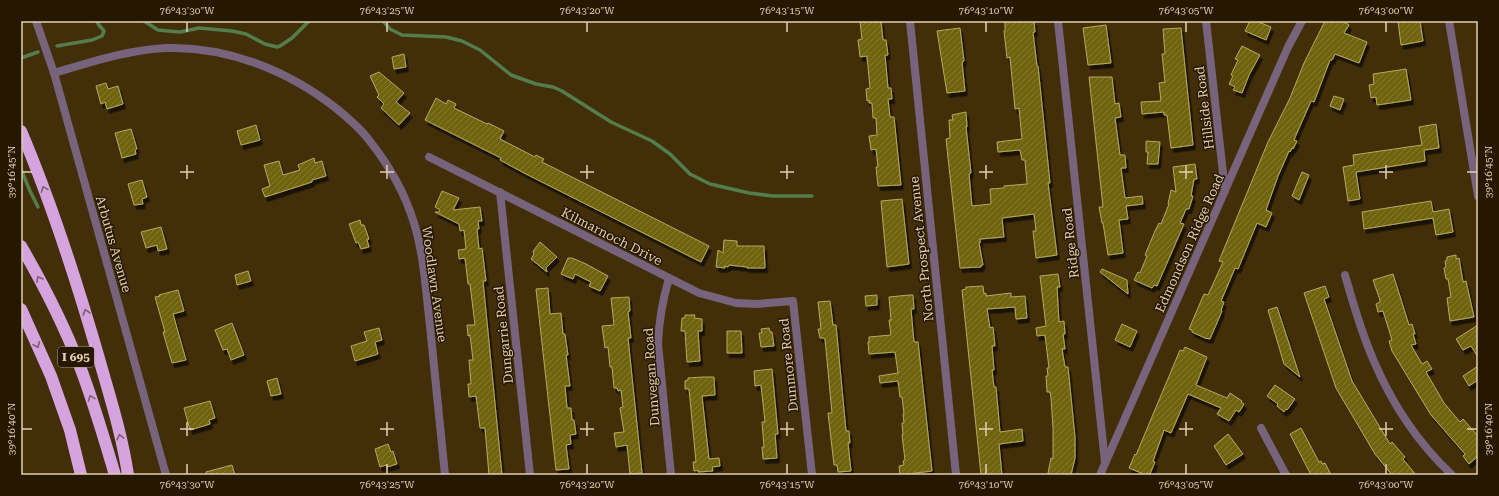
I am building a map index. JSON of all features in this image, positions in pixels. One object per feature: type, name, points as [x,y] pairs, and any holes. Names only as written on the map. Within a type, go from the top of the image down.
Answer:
[{"type":"highway","points":[[21,131],[63,241],[84,305],[112,406],[128,475]]},
{"type":"highway","name":"I 695","points":[[21,246],[46,290],[79,364],[99,421],[115,475]]},
{"type":"highway","name":"I 695","points":[[21,310],[51,376],[70,430],[81,475]]},
{"type":"street","name":"Arbutus Avenue","points":[[36,21],[54,73],[166,475]]},
{"type":"street","name":"North Prospect Avenue","points":[[910,21],[956,475]]},
{"type":"street","name":"Ridge Road","points":[[1058,21],[1105,463]]},
{"type":"street","name":"Hillside Road","points":[[1206,21],[1225,192]]},
{"type":"street","name":"Edmondson Ridge Road","points":[[1100,475],[1288,47],[1302,21]]},
{"type":"street","points":[[1449,21],[1478,196]]},
{"type":"street","name":"Woodlawn Avenue","points":[[54,73],[118,54],[142,50],[188,48],[214,52],[241,58],[272,69],[302,84],[351,120],[369,139],[388,166],[403,195],[414,223],[421,256],[426,292],[445,475]]},
{"type":"street","name":"Kilmarnoch Drive","points":[[429,157],[699,293],[736,303],[757,304],[793,301]]},
{"type":"street","name":"Dungarrie Road","points":[[500,192],[530,475]]},
{"type":"street","points":[[1345,274],[1373,359],[1395,404],[1425,445],[1442,466],[1452,475]]},
{"type":"street","name":"Dunvegan Road","points":[[669,278],[661,305],[658,344],[671,475]]},
{"type":"street","name":"Dunmore Road","points":[[793,301],[812,475]]},
{"type":"street","points":[[1262,428],[1286,475]]},
{"type":"building","points":[[860,21],[881,21],[883,40],[886,40],[888,55],[885,55],[888,88],[891,88],[892,99],[888,99],[890,117],[894,117],[901,185],[878,186],[876,149],[871,150],[869,136],[877,135],[876,118],[873,118],[872,103],[869,103],[869,100],[867,101],[866,89],[870,88],[867,56],[860,57],[858,40],[862,39]]},
{"type":"building","points":[[1005,21],[1034,21],[1035,32],[1033,32],[1038,66],[1050,183],[1048,183],[1057,255],[1036,258],[1033,231],[1036,231],[1034,214],[1002,218],[1004,237],[980,239],[979,243],[983,265],[981,265],[981,267],[960,268],[946,139],[950,138],[949,120],[953,120],[952,115],[966,112],[972,206],[991,204],[990,189],[1027,184],[1025,160],[1022,160],[1020,150],[998,152],[997,142],[1022,139],[1019,108],[1015,109],[1010,57],[1007,58],[1004,31]]},
{"type":"building","points":[[1250,21],[1256,21],[1271,27],[1266,40],[1245,31]]},
{"type":"building","points":[[1325,21],[1343,21],[1349,25],[1344,33],[1367,42],[1359,63],[1335,54],[1332,60],[1330,60],[1314,102],[1311,101],[1296,135],[1294,140],[1297,141],[1293,149],[1292,148],[1290,152],[1289,151],[1278,176],[1266,210],[1272,213],[1266,227],[1257,223],[1238,269],[1235,268],[1221,301],[1224,302],[1222,311],[1210,339],[1205,338],[1189,329],[1204,294],[1208,295],[1223,262],[1219,261],[1268,142]]},
{"type":"building","points":[[1398,21],[1420,21],[1423,41],[1401,45]]},
{"type":"building","points":[[1106,25],[1111,63],[1088,65],[1083,28]]},
{"type":"building","points":[[960,28],[964,61],[962,62],[965,91],[947,93],[937,31]]},
{"type":"building","points":[[1181,28],[1193,145],[1171,148],[1167,115],[1164,115],[1164,112],[1142,114],[1141,102],[1161,101],[1159,83],[1165,82],[1162,54],[1165,54],[1163,29]]},
{"type":"building","points":[[1242,46],[1260,55],[1249,75],[1242,93],[1233,90],[1235,87],[1229,84],[1233,76],[1231,75],[1238,60],[1235,59]]},
{"type":"building","points":[[404,54],[406,67],[394,69],[392,57]]},
{"type":"building","points":[[1406,69],[1411,100],[1377,105],[1376,97],[1371,98],[1369,85],[1374,84],[1373,74]]},
{"type":"building","points":[[379,72],[404,93],[396,102],[410,113],[399,125],[381,108],[384,104],[377,97],[379,95],[370,76]]},
{"type":"building","points":[[1089,77],[1112,77],[1115,104],[1119,103],[1121,117],[1115,118],[1120,155],[1125,155],[1126,168],[1121,168],[1125,198],[1142,196],[1143,204],[1126,206],[1128,219],[1119,220],[1123,253],[1108,255],[1099,207],[1103,207]]},
{"type":"building","points":[[106,83],[108,89],[118,86],[123,104],[107,109],[105,102],[101,104],[96,86]]},
{"type":"building","points":[[1334,96],[1344,99],[1340,110],[1330,106]]},
{"type":"building","points":[[436,98],[446,104],[448,100],[456,104],[454,108],[504,131],[500,139],[535,157],[536,155],[544,159],[542,162],[709,246],[701,262],[526,174],[500,160],[501,158],[425,120]]},
{"type":"building","points":[[1436,124],[1439,148],[1424,150],[1425,161],[1356,172],[1360,199],[1348,201],[1343,167],[1354,165],[1353,155],[1422,145],[1419,127]]},
{"type":"building","points":[[256,125],[260,140],[241,145],[237,131]]},
{"type":"building","points":[[131,129],[137,149],[135,150],[136,154],[122,158],[115,133]]},
{"type":"building","points":[[1146,141],[1160,142],[1158,164],[1147,164],[1148,152],[1146,152]]},
{"type":"building","points":[[314,158],[315,163],[322,161],[326,176],[265,197],[262,189],[270,186],[264,165],[279,161],[283,175],[300,170],[298,165]]},
{"type":"building","points":[[1195,164],[1197,179],[1194,179],[1191,196],[1193,196],[1189,209],[1186,209],[1180,223],[1184,224],[1157,286],[1154,285],[1152,288],[1134,280],[1138,272],[1140,273],[1147,256],[1145,255],[1155,231],[1159,223],[1161,224],[1169,204],[1171,190],[1176,192],[1173,167]]},
{"type":"building","points":[[1302,172],[1309,175],[1299,200],[1292,196]]},
{"type":"building","points":[[142,180],[147,197],[142,199],[143,204],[134,205],[128,184]]},
{"type":"building","points":[[442,191],[459,198],[453,210],[480,207],[482,221],[478,221],[479,229],[477,229],[479,249],[482,248],[486,281],[483,281],[502,475],[489,475],[485,428],[480,428],[476,396],[469,397],[468,384],[471,384],[469,360],[473,360],[470,335],[468,336],[467,325],[475,325],[465,258],[459,259],[458,250],[466,249],[464,230],[460,231],[459,224],[435,212],[439,212],[440,210],[435,207]]},
{"type":"building","points":[[902,199],[909,264],[887,267],[881,201]]},
{"type":"building","points":[[1431,201],[1433,212],[1449,209],[1453,232],[1436,235],[1433,218],[1364,229],[1362,212]]},
{"type":"building","points":[[360,220],[361,225],[364,225],[369,239],[367,240],[369,247],[361,249],[358,242],[356,243],[349,224]]},
{"type":"building","points":[[161,227],[167,249],[158,251],[157,245],[146,248],[141,232]]},
{"type":"building","points":[[724,240],[737,241],[737,246],[764,246],[765,268],[747,268],[729,265],[728,267],[725,266],[725,268],[716,267],[718,250],[723,253]]},
{"type":"building","points":[[540,242],[557,257],[546,268],[547,272],[531,259],[534,254],[534,250]]},
{"type":"building","points":[[1456,255],[1456,259],[1459,258],[1463,282],[1466,281],[1474,317],[1450,321],[1447,298],[1451,297],[1448,279],[1446,279],[1444,268],[1446,267],[1445,261],[1447,260],[1447,257]]},
{"type":"building","points":[[568,258],[572,258],[586,264],[608,276],[600,291],[589,286],[591,282],[575,274],[573,279],[561,274]]},
{"type":"building","points":[[1102,269],[1127,280],[1128,294],[1100,272]]},
{"type":"building","points":[[248,271],[251,281],[237,285],[235,275]]},
{"type":"building","points":[[1058,274],[1060,287],[1057,287],[1059,322],[1064,321],[1065,334],[1063,334],[1065,349],[1062,349],[1065,367],[1068,367],[1075,437],[1075,458],[1071,475],[1049,475],[1050,474],[1048,473],[1051,458],[1053,459],[1051,398],[1050,392],[1047,392],[1046,376],[1048,376],[1047,368],[1049,368],[1045,335],[1037,336],[1036,328],[1046,326],[1040,276]]},
{"type":"building","points":[[1393,274],[1409,325],[1412,324],[1415,334],[1413,334],[1416,344],[1411,345],[1422,364],[1427,361],[1432,369],[1426,372],[1444,403],[1460,422],[1463,419],[1478,436],[1478,456],[1469,464],[1463,456],[1465,454],[1431,415],[1392,351],[1389,341],[1392,340],[1383,311],[1378,312],[1376,304],[1380,302],[1380,300],[1373,280]]},
{"type":"building","points":[[983,286],[984,294],[986,293],[986,296],[1011,293],[1011,297],[1025,296],[1027,318],[1016,319],[1015,307],[987,309],[990,328],[993,327],[995,346],[992,346],[994,370],[992,370],[994,387],[996,387],[1000,432],[1022,429],[1023,441],[999,444],[1002,475],[981,475],[962,290],[966,289],[966,287]]},
{"type":"building","points":[[1325,286],[1329,297],[1324,299],[1352,381],[1390,444],[1392,442],[1405,457],[1403,459],[1416,475],[1392,475],[1375,454],[1336,388],[1304,293]]},
{"type":"building","points":[[548,288],[550,314],[561,313],[563,334],[565,334],[568,355],[566,355],[570,386],[565,386],[567,408],[571,408],[572,420],[574,420],[576,434],[570,435],[571,444],[566,445],[569,469],[556,470],[536,289]]},
{"type":"building","points":[[178,290],[184,311],[173,314],[186,360],[172,363],[155,297]]},
{"type":"building","points":[[877,295],[877,305],[866,306],[865,296]]},
{"type":"building","points":[[913,295],[914,309],[911,309],[914,342],[918,342],[932,471],[900,475],[899,466],[904,465],[903,461],[905,460],[902,435],[904,414],[902,397],[900,397],[898,381],[880,383],[879,376],[898,373],[895,352],[869,354],[868,342],[869,337],[891,335],[889,320],[891,320],[889,297]]},
{"type":"building","points":[[629,297],[630,311],[628,312],[631,338],[628,338],[642,473],[630,474],[627,445],[616,447],[614,433],[624,432],[620,408],[623,407],[621,390],[618,391],[617,388],[614,388],[612,367],[610,367],[608,347],[605,348],[602,326],[614,325],[611,298]]},
{"type":"building","points":[[830,301],[833,325],[836,325],[846,431],[849,431],[850,443],[848,443],[851,471],[838,472],[837,465],[834,465],[828,413],[832,413],[825,339],[820,338],[818,329],[821,329],[818,302]]},
{"type":"building","points":[[1277,307],[1300,377],[1284,364],[1268,310]]},
{"type":"building","points":[[685,315],[695,315],[694,318],[702,319],[702,331],[698,331],[700,361],[687,362],[685,331],[681,331],[682,318],[685,318]]},
{"type":"building","points":[[232,323],[244,355],[231,360],[227,349],[223,350],[215,330]]},
{"type":"building","points":[[1122,324],[1137,331],[1130,347],[1115,340]]},
{"type":"building","points":[[1478,325],[1478,357],[1471,346],[1463,350],[1456,339]]},
{"type":"building","points":[[379,328],[382,340],[375,342],[378,354],[355,361],[351,346],[367,341],[364,332]]},
{"type":"building","points":[[769,328],[770,332],[772,332],[774,346],[761,347],[759,333],[762,333],[761,329]]},
{"type":"building","points":[[727,331],[741,331],[742,353],[727,353]]},
{"type":"building","points":[[1185,347],[1207,357],[1196,385],[1227,398],[1230,393],[1244,404],[1239,412],[1236,410],[1229,421],[1217,414],[1221,408],[1188,394],[1171,433],[1164,430],[1153,461],[1155,462],[1150,474],[1147,473],[1146,475],[1129,468],[1135,454],[1136,455],[1180,350],[1183,351]]},
{"type":"building","points":[[1478,366],[1478,380],[1469,386],[1463,376]]},
{"type":"building","points":[[772,369],[778,434],[775,434],[777,458],[763,459],[762,447],[764,447],[762,422],[765,422],[761,385],[755,386],[754,371]]},
{"type":"building","points":[[714,377],[715,395],[702,396],[709,459],[719,458],[720,466],[712,467],[713,471],[698,472],[698,470],[694,471],[693,462],[696,462],[689,389],[685,389],[685,381],[688,380],[688,378]]},
{"type":"building","points":[[277,378],[281,394],[271,396],[267,381]]},
{"type":"building","points":[[1275,385],[1295,399],[1284,412],[1277,406],[1278,404],[1267,396]]},
{"type":"building","points":[[210,401],[215,418],[209,420],[210,424],[190,430],[184,408]]},
{"type":"building","points":[[1301,428],[1319,462],[1321,461],[1322,464],[1325,463],[1331,475],[1311,475],[1290,434]]},
{"type":"building","points":[[1228,434],[1243,454],[1226,465],[1214,446]]},
{"type":"building","points":[[388,444],[391,452],[393,451],[397,464],[387,467],[386,465],[380,467],[375,449]]},
{"type":"building","points":[[232,465],[235,475],[206,475],[206,472]]},
{"type":"waterway","points":[[57,46],[92,40],[102,36],[104,31],[97,21]]},
{"type":"waterway","points":[[144,21],[158,30],[180,32],[199,28],[232,31],[246,34],[265,44],[277,47],[292,38],[309,21]]},
{"type":"waterway","points":[[383,21],[390,29],[402,35],[446,37],[462,41],[480,50],[511,75],[562,91],[611,122],[652,141],[670,154],[690,174],[710,184],[749,193],[773,196],[812,196]]},
{"type":"waterway","points":[[21,58],[38,52]]},
{"type":"waterway","points":[[21,169],[38,207]]}]
